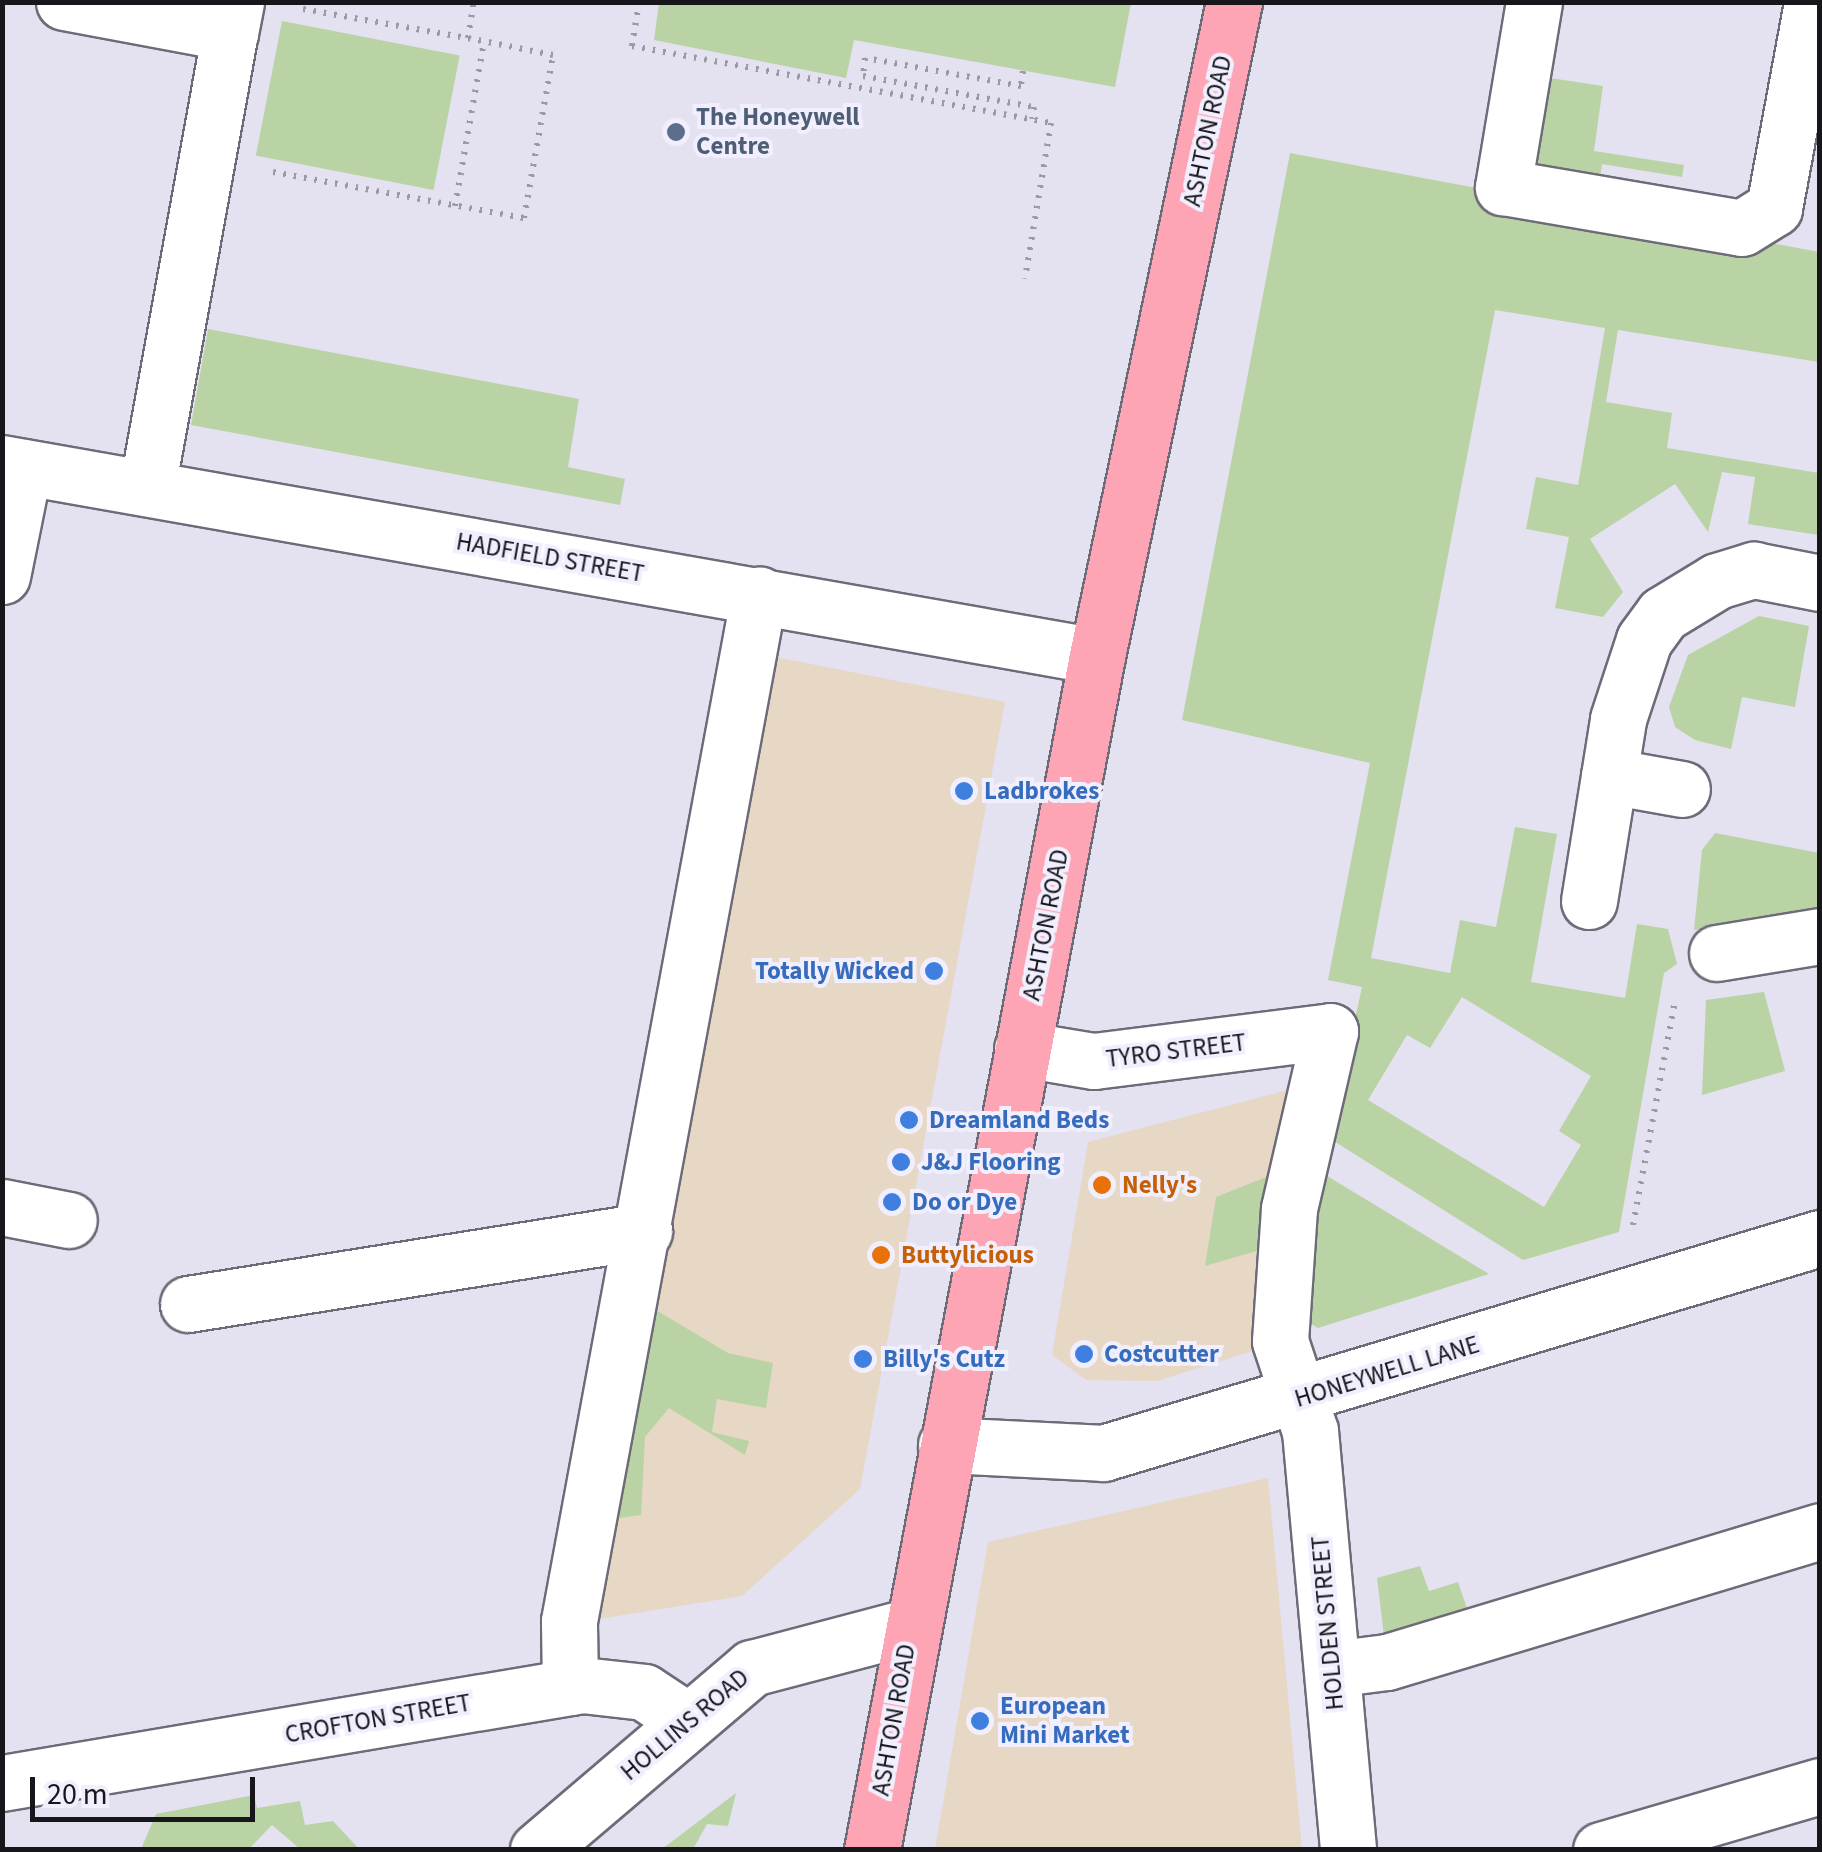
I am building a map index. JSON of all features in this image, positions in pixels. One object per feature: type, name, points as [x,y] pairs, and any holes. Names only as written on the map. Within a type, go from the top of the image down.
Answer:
[{"type":"highway","name":"ASHTON ROAD","points":[[872,1850],[911,1626],[1097,656],[1234,2]]},
{"type":"street","points":[[64,2],[249,13],[147,488]]},
{"type":"street","points":[[1534,2],[1503,187],[1742,228],[1774,208],[1812,2]]},
{"type":"street","points":[[2,576],[13,465]]},
{"type":"street","name":"HADFIELD STREET","points":[[13,465],[1097,656]]},
{"type":"street","points":[[1589,902],[1630,666],[1662,614],[1744,572],[1820,583]]},
{"type":"street","points":[[570,1687],[569,1620],[759,594]]},
{"type":"street","points":[[1609,776],[1682,790]]},
{"type":"street","points":[[1717,954],[1820,936]]},
{"type":"street","name":"TYRO STREET","points":[[1022,1049],[1094,1061],[1330,1031]]},
{"type":"street","name":"HOLDEN STREET","points":[[1330,1031],[1289,1209],[1280,1341],[1310,1431],[1348,1850]]},
{"type":"street","points":[[2,1207],[69,1220]]},
{"type":"street","points":[[188,1304],[644,1231]]},
{"type":"street","name":"HONEYWELL LANE","points":[[946,1445],[1103,1453],[1298,1399],[1820,1238]]},
{"type":"street","points":[[1332,1669],[1387,1662],[1820,1531]]},
{"type":"street","name":"HOLLINS ROAD","points":[[538,1850],[752,1668],[911,1626]]},
{"type":"street","name":"CROFTON STREET","points":[[2,1782],[570,1687],[644,1692],[688,1721]]},
{"type":"street","points":[[1601,1850],[1820,1786]]},
{"type":"path","points":[[468,38],[474,2]]},
{"type":"path","points":[[640,2],[632,46],[1051,124],[1025,278]]},
{"type":"path","points":[[249,13],[468,38],[553,55],[524,218],[268,171]]},
{"type":"path","points":[[455,206],[484,42]]},
{"type":"path","points":[[1023,71],[1021,86],[865,58],[862,76],[1034,107],[1032,119]]},
{"type":"path","points":[[1635,1246],[1676,994]]},
{"type":"shaded area","points":[[760,654],[1005,702],[860,1489],[742,1596],[580,1622]]},
{"type":"shaded area","points":[[1300,1087],[1259,1349],[1157,1381],[1086,1380],[1052,1355],[1088,1142]]},
{"type":"shaded area","points":[[1268,1478],[1302,1849],[935,1849],[988,1542]]},
{"type":"green space","points":[[659,2],[1131,3],[1115,87],[854,40],[846,78],[654,40]]},
{"type":"green space","points":[[282,21],[460,56],[434,190],[256,155]]},
{"type":"green space","points":[[1537,76],[1603,86],[1594,151],[1684,165],[1682,177],[1602,164],[1598,193],[1519,181]]},
{"type":"green space","points":[[1290,153],[1819,252],[1819,362],[1618,330],[1606,402],[1672,413],[1667,448],[1819,473],[1819,535],[1748,524],[1755,477],[1722,472],[1708,532],[1675,484],[1590,539],[1623,592],[1603,617],[1555,608],[1569,537],[1526,529],[1536,477],[1578,485],[1605,328],[1495,310],[1371,958],[1450,973],[1460,920],[1496,927],[1515,827],[1557,834],[1531,982],[1625,998],[1637,924],[1668,929],[1677,964],[1664,973],[1619,1232],[1523,1260],[1329,1138],[1362,987],[1328,980],[1370,763],[1182,720]],"holes":[[[1462,997],[1591,1076],[1559,1131],[1581,1145],[1544,1207],[1368,1100],[1407,1035],[1430,1048]]]},
{"type":"green space","points":[[208,329],[579,399],[568,467],[625,479],[620,505],[191,425]]},
{"type":"green space","points":[[1759,616],[1809,626],[1795,707],[1742,697],[1731,749],[1695,740],[1675,727],[1669,707],[1688,655]]},
{"type":"green space","points":[[1715,833],[1819,853],[1819,911],[1694,930],[1702,850]]},
{"type":"green space","points":[[1764,992],[1785,1071],[1702,1095],[1706,1000]]},
{"type":"green space","points":[[1314,1168],[1489,1274],[1318,1328],[1306,1321]]},
{"type":"green space","points":[[1279,1172],[1260,1250],[1205,1266],[1216,1197]]},
{"type":"green space","points":[[649,1306],[728,1353],[773,1363],[766,1408],[717,1399],[712,1432],[749,1441],[745,1455],[669,1408],[645,1437],[641,1515],[611,1519]]},
{"type":"green space","points":[[1420,1566],[1429,1591],[1458,1582],[1470,1617],[1385,1644],[1377,1578]]},
{"type":"green space","points":[[736,1793],[728,1826],[707,1824],[693,1849],[662,1849]]},
{"type":"green space","points":[[254,1795],[257,1808],[300,1801],[305,1825],[333,1821],[359,1849],[300,1849],[272,1825],[249,1849],[141,1849],[156,1814]]},
{"type":"place","name":"The Honeywell Centre","points":[[676,132]]},
{"type":"place","name":"Ladbrokes","points":[[964,791]]},
{"type":"place","name":"Totally Wicked","points":[[934,971]]},
{"type":"place","name":"Dreamland Beds","points":[[909,1120]]},
{"type":"place","name":"J&J Flooring","points":[[901,1162]]},
{"type":"place","name":"Nelly's","points":[[1102,1185]]},
{"type":"place","name":"Do or Dye","points":[[892,1202]]},
{"type":"place","name":"Buttylicious","points":[[881,1255]]},
{"type":"place","name":"Costcutter","points":[[1084,1354]]},
{"type":"place","name":"Billy's Cutz","points":[[863,1359]]},
{"type":"place","name":"European Mini Market","points":[[980,1721]]}]
